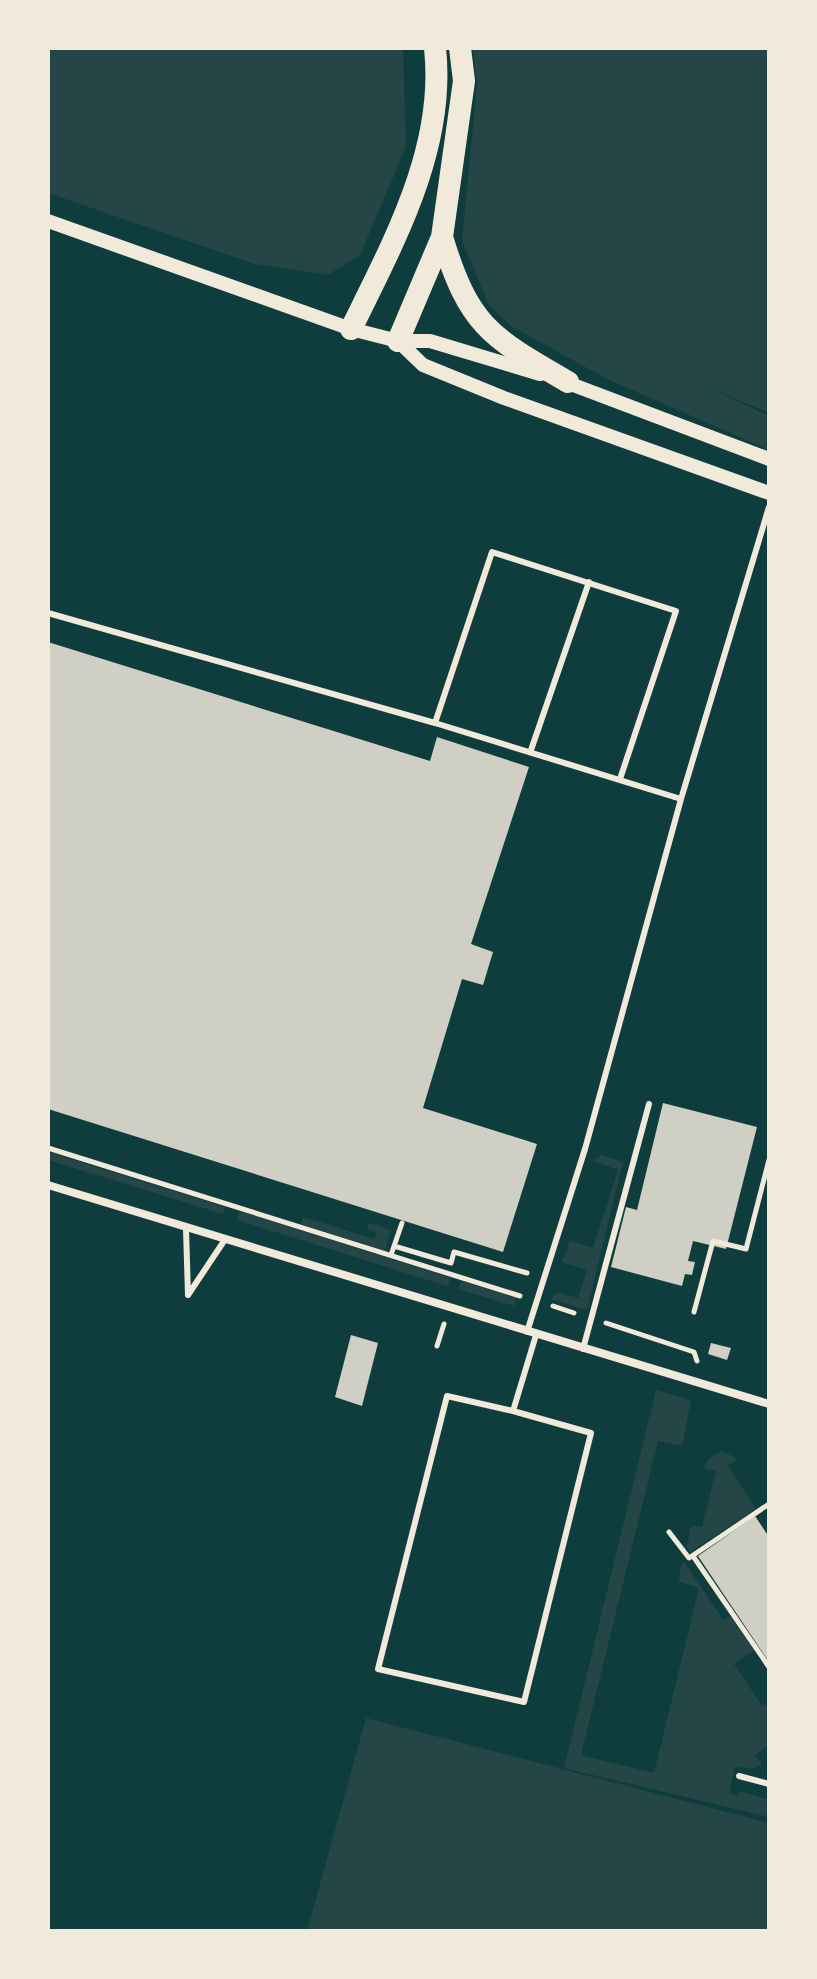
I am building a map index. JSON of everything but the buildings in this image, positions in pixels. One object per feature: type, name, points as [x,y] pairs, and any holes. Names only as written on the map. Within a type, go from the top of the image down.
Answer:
[{"type":"highway","points":[[351,329],[390,250],[430,146],[439,85],[435,48]]},
{"type":"highway","points":[[398,341],[442,237],[464,81],[460,48]]},
{"type":"highway","points":[[442,237],[457,286],[475,316],[507,347],[568,382]]},
{"type":"street","points":[[48,221],[351,329],[398,341],[430,341],[568,382],[769,459]]},
{"type":"street","points":[[398,341],[423,365],[504,398],[769,493]]},
{"type":"street","points":[[48,1185],[224,1241],[769,1404]]},
{"type":"lane","points":[[513,1411],[535,1301],[585,1149],[681,799],[769,507]]},
{"type":"lane","points":[[435,723],[492,552],[676,611],[620,779]]},
{"type":"lane","points":[[531,750],[589,582]]},
{"type":"lane","points":[[48,613],[531,750],[681,799]]},
{"type":"lane","points":[[583,1349],[649,1104]]},
{"type":"lane","points":[[186,1229],[188,1295],[224,1241]]},
{"type":"lane","points":[[447,1396],[513,1411],[591,1433],[524,1702],[378,1669],[447,1396]]},
{"type":"lane","points":[[739,1776],[769,1784]]},
{"type":"path","points":[[48,1148],[694,1352],[698,1363]]},
{"type":"path","points":[[694,1312],[713,1241],[746,1249],[769,1160]]},
{"type":"path","points":[[391,1255],[402,1223]]},
{"type":"path","points":[[394,1246],[451,1263],[454,1252],[543,1278]]},
{"type":"path","points":[[669,1532],[689,1558],[769,1504]]},
{"type":"path","points":[[693,1556],[769,1667]]},
{"type":"shaded area","points":[[48,48],[403,48],[406,147],[360,255],[328,275],[255,264],[48,193]]},
{"type":"shaded area","points":[[473,48],[769,48],[769,413],[710,388],[769,416],[769,450],[607,379],[511,326],[489,305],[462,241],[477,84]]},
{"type":"shaded area","points":[[48,1152],[225,1207],[223,1214],[48,1160]]},
{"type":"shaded area","points":[[601,1155],[623,1162],[587,1310],[551,1299],[557,1292],[578,1298],[587,1270],[562,1262],[570,1241],[593,1248],[618,1170],[594,1161]]},
{"type":"shaded area","points":[[239,1211],[451,1278],[447,1286],[237,1220]]},
{"type":"shaded area","points":[[303,1217],[374,1239],[377,1232],[367,1229],[369,1223],[391,1230],[385,1251],[301,1224]]},
{"type":"shaded area","points":[[461,1281],[516,1298],[514,1306],[458,1289]]},
{"type":"shaded area","points":[[656,1390],[691,1400],[682,1446],[658,1441],[581,1755],[654,1773],[699,1588],[678,1581],[683,1560],[723,1620],[731,1617],[754,1650],[734,1664],[762,1706],[769,1702],[769,1745],[755,1755],[762,1764],[752,1769],[735,1766],[729,1793],[738,1796],[740,1791],[769,1800],[769,1817],[564,1768]]},
{"type":"shaded area","points":[[722,1451],[738,1459],[728,1466],[756,1509],[690,1552],[687,1547],[691,1526],[702,1527],[716,1471],[704,1468],[711,1457]]},
{"type":"shaded area","points":[[366,1718],[769,1823],[769,1931],[307,1931]]}]
